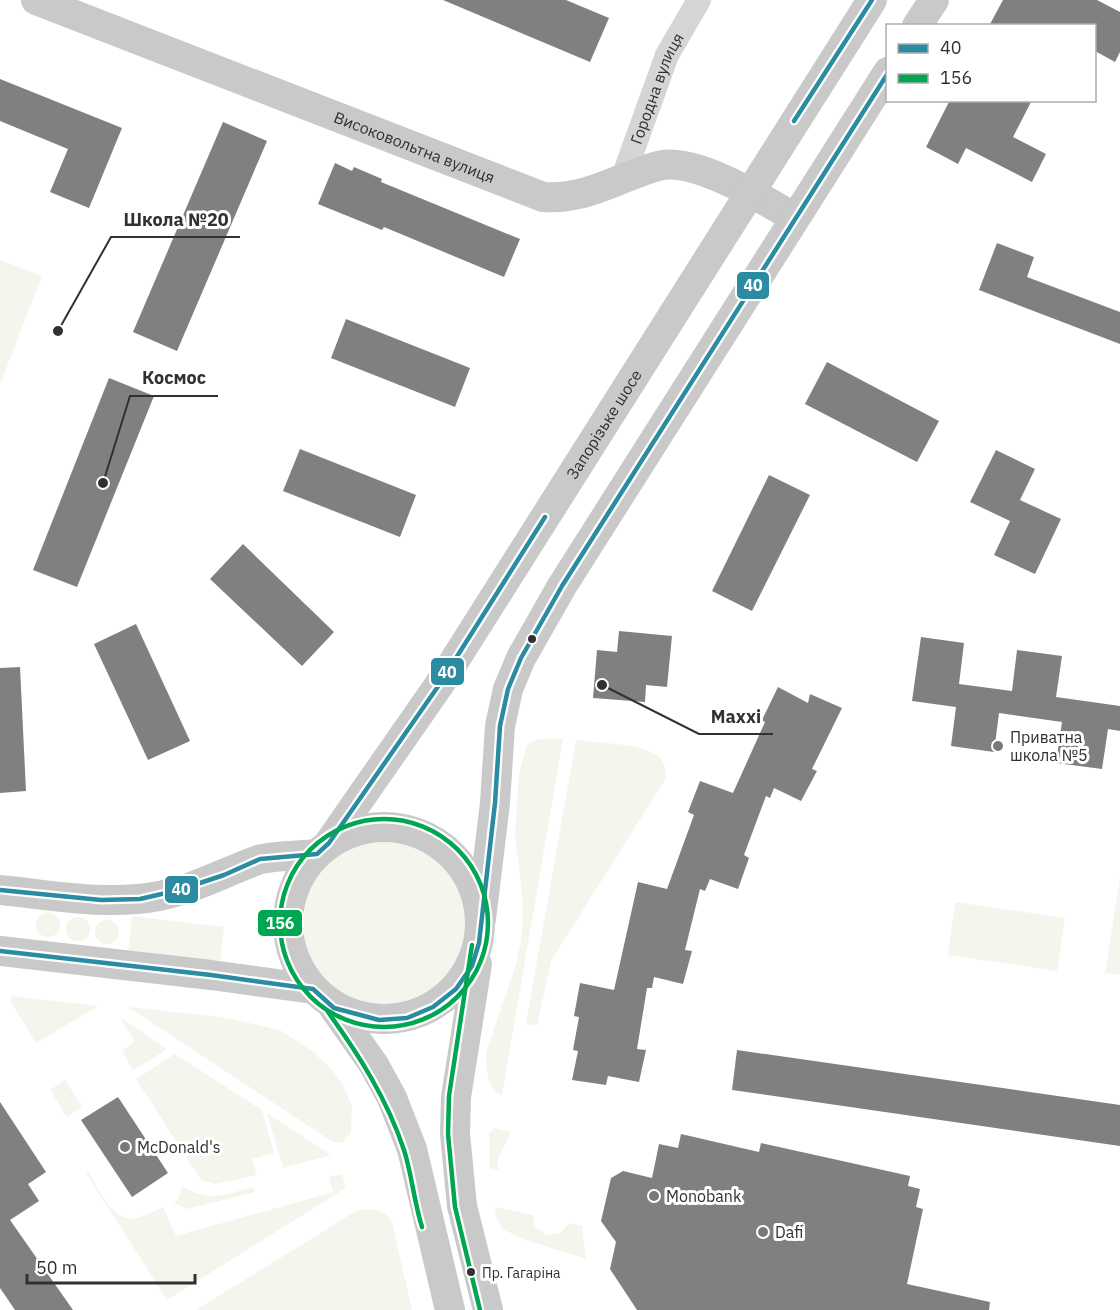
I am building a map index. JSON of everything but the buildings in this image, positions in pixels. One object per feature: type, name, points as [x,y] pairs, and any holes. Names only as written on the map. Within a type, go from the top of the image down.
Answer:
[{"type":"main road","name":"Високовольтна вулиця","points":[[36,0],[543,196],[561,198],[579,195],[661,165],[689,167],[731,181],[795,218]]},
{"type":"main road","name":"Запорізьке шосе","points":[[323,849],[439,685],[872,0]]},
{"type":"main road","points":[[918,24],[934,0]]},
{"type":"main road","points":[[489,1310],[462,1206],[455,1134],[456,1097],[469,1021],[495,803],[500,726],[508,689],[521,658],[562,586],[886,75]]},
{"type":"main road","points":[[0,951],[211,975],[324,998],[351,1014],[379,1020],[407,1018],[433,1007],[456,989],[472,966],[480,931],[477,895],[464,868],[443,846],[416,832],[386,826],[356,830],[323,849],[301,874],[291,896],[287,921],[290,946],[299,969],[324,998],[374,1065],[392,1098],[412,1149],[450,1310]]},
{"type":"main road","points":[[1,895],[101,900],[140,899],[179,891],[260,859],[323,849]]},
{"type":"street","name":"Городна вулиця","points":[[622,180],[667,55],[699,0]]},
{"type":"shaded area","points":[[0,260],[42,276],[0,384]]},
{"type":"shaded area","points":[[548,738],[563,739],[502,1095],[492,1088],[490,1083],[486,1053],[517,961],[522,934],[523,901],[515,835],[519,773],[527,745],[532,741]]},
{"type":"shaded area","points":[[576,740],[620,744],[652,752],[662,761],[666,778],[551,961],[537,1026],[526,1024]]},
{"type":"shaded area","points":[[386,841],[402,842],[418,847],[445,865],[463,892],[468,908],[468,940],[463,956],[445,983],[418,1001],[402,1006],[386,1007],[370,1006],[354,1001],[327,983],[309,956],[304,940],[303,924],[304,908],[309,892],[327,865],[354,847],[370,842]]},
{"type":"shaded area","points":[[1120,878],[1120,975],[1105,973]]},
{"type":"shaded area","points":[[955,902],[1065,918],[1057,971],[948,955]]},
{"type":"shaded area","points":[[48,913],[53,914],[59,920],[59,930],[53,936],[48,937],[43,936],[37,930],[36,925],[37,920],[43,914]]},
{"type":"shaded area","points":[[132,916],[224,927],[220,964],[128,953]]},
{"type":"shaded area","points":[[78,917],[83,918],[89,924],[89,934],[83,940],[78,941],[73,940],[67,934],[66,929],[67,924],[73,918]]},
{"type":"shaded area","points":[[107,920],[112,921],[118,927],[118,937],[112,943],[107,944],[102,943],[96,937],[95,932],[96,927],[102,921]]},
{"type":"shaded area","points":[[12,996],[98,1006],[36,1043],[10,1001]]},
{"type":"shaded area","points":[[128,1007],[222,1017],[280,1030],[311,1050],[332,1070],[343,1085],[352,1106],[351,1133],[342,1143],[333,1142]]},
{"type":"shaded area","points":[[120,1017],[167,1049],[133,1071],[122,1050],[135,1042]]},
{"type":"shaded area","points":[[175,1054],[262,1110],[274,1153],[252,1159],[257,1175],[215,1184],[201,1180],[136,1079]]},
{"type":"shaded area","points":[[65,1080],[82,1107],[67,1117],[50,1090]]},
{"type":"shaded area","points":[[267,1113],[331,1155],[283,1168]]},
{"type":"shaded area","points":[[495,1128],[511,1132],[497,1161],[499,1170],[490,1168],[489,1133]]},
{"type":"shaded area","points":[[88,1171],[113,1210],[127,1218],[136,1218],[163,1207],[176,1236],[333,1192],[329,1177],[342,1174],[346,1188],[167,1300],[86,1173]]},
{"type":"shaded area","points":[[182,1186],[209,1196],[225,1195],[253,1187],[255,1192],[187,1209],[174,1203],[179,1198]]},
{"type":"shaded area","points":[[495,1207],[533,1215],[535,1227],[547,1235],[561,1233],[569,1223],[582,1226],[586,1259],[523,1239],[502,1229]]},
{"type":"shaded area","points":[[374,1209],[386,1214],[392,1222],[412,1310],[196,1310],[356,1211]]},
{"type":"transit line","name":"40","points":[[794,121],[872,0]]},
{"type":"transit line","name":"40","points":[[0,951],[313,989],[334,1008],[379,1020],[407,1018],[433,1007],[456,989],[472,966],[479,943],[495,803],[500,726],[508,689],[521,658],[562,586],[886,76]]},
{"type":"transit line","name":"40","points":[[0,890],[101,900],[140,899],[179,890],[224,875],[260,859],[317,854],[329,843],[439,685],[545,517]]},
{"type":"transit line","name":"156","points":[[384,819],[404,821],[433,831],[464,857],[480,883],[486,903],[488,923],[486,943],[476,972],[450,1003],[424,1019],[404,1025],[384,1027],[364,1025],[335,1015],[304,989],[288,963],[282,943],[280,923],[282,903],[292,874],[318,843],[344,827],[364,821],[384,819]]},
{"type":"transit line","name":"156","points":[[472,945],[449,1096],[448,1134],[455,1207],[480,1310]]},
{"type":"transit line","name":"156","points":[[328,1012],[381,1095],[397,1131],[407,1159],[422,1227]]},
{"type":"place","name":"Школа №20","points":[[58,331]]},
{"type":"place","name":"Космос","points":[[103,483]]},
{"type":"place","name":"Maxxi","points":[[602,685]]},
{"type":"place","name":"Приватна школа №5","points":[[998,746]]},
{"type":"place","name":"McDonald's","points":[[125,1147]]},
{"type":"place","name":"Monobank","points":[[654,1196]]},
{"type":"place","name":"Dafi","points":[[763,1232]]},
{"type":"place","name":"Пр. Гагаріна","points":[[471,1272]]}]
